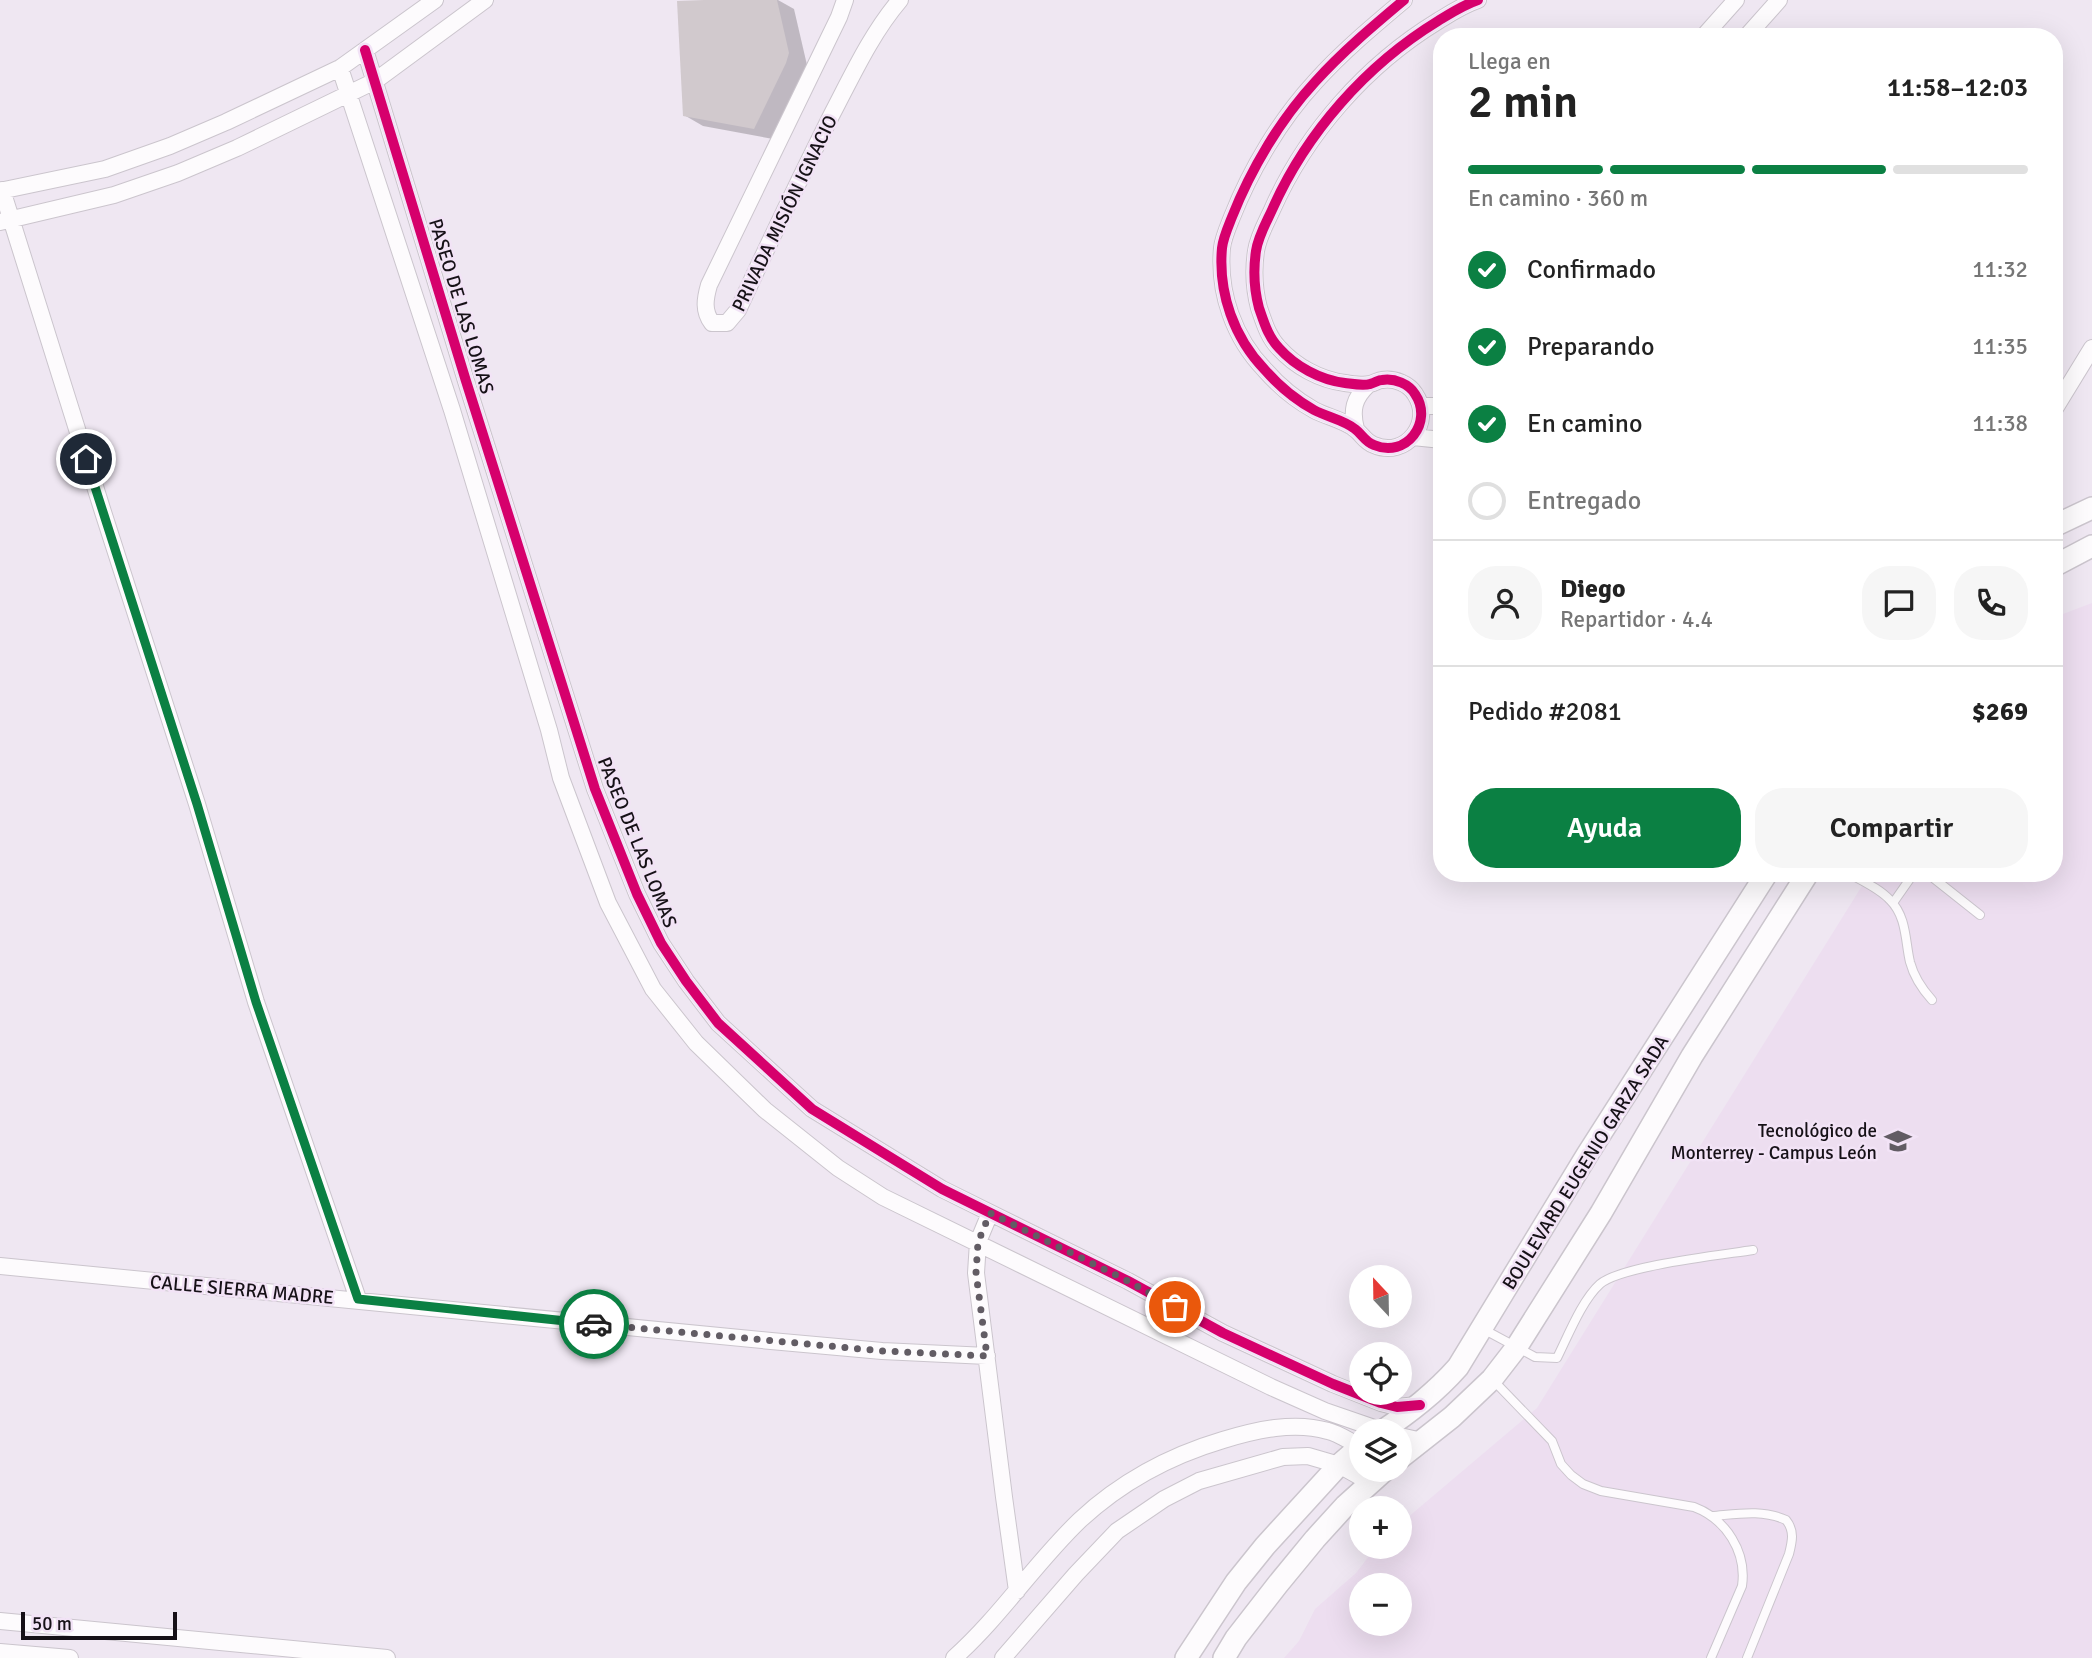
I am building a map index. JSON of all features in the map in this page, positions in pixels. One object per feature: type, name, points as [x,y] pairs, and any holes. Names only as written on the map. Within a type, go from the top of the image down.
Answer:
[{"type":"street","points":[[358,1299],[256,1002],[197,804],[6,221],[1,191],[105,169],[226,122],[340,68],[435,0]]},
{"type":"street","points":[[6,221],[114,195],[178,173],[237,148],[375,81],[485,0]]},
{"type":"street","name":"PRIVADA MISIÓN IGNACIO","points":[[845,0],[709,285],[705,308],[712,323],[727,323],[738,310],[794,189],[844,91],[879,27],[900,0]]},
{"type":"street","points":[[1356,429],[1315,411],[1287,392],[1263,369],[1242,341],[1226,305],[1222,279],[1222,245],[1252,173],[1298,102],[1354,43],[1404,0]]},
{"type":"street","points":[[1368,385],[1341,383],[1315,375],[1276,346],[1265,326],[1257,301],[1253,280],[1256,249],[1286,180],[1339,104],[1386,59],[1419,33],[1478,0]]},
{"type":"street","points":[[1711,28],[1736,0]]},
{"type":"street","points":[[1754,28],[1779,0]]},
{"type":"street","name":"PASEO DE LAS LOMAS","points":[[365,50],[573,723],[616,844],[655,931],[685,981],[718,1023],[812,1110],[942,1189],[1128,1281],[1223,1334],[1342,1388],[1396,1407],[1420,1405]]},
{"type":"street","name":"PASEO DE LAS LOMAS","points":[[340,68],[452,410],[549,730],[561,778],[608,902],[653,989],[696,1043],[765,1110],[838,1168],[883,1197],[1271,1387],[1349,1419]]},
{"type":"street","points":[[2063,395],[2092,348]]},
{"type":"street","points":[[1384,379],[1400,381],[1414,391],[1422,406],[1422,417],[1413,437],[1404,444],[1394,448],[1372,445],[1362,438],[1356,429],[1354,405],[1359,394],[1368,385],[1384,379]]},
{"type":"street","points":[[1422,406],[1433,406]]},
{"type":"street","points":[[1413,437],[1433,439]]},
{"type":"street","points":[[2063,522],[2092,508]]},
{"type":"street","points":[[2063,561],[2092,546]]},
{"type":"street","points":[[549,730],[573,723]]},
{"type":"street","name":"BOULEVARD EUGENIO GARZA SADA","points":[[1403,1419],[1440,1387],[1458,1367],[1587,1155],[1761,882]]},
{"type":"street","name":"BOULEVARD EUGENIO GARZA SADA","points":[[1412,1449],[1452,1417],[1492,1379],[1517,1349],[1601,1213],[1692,1056],[1802,882]]},
{"type":"street","points":[[990,1213],[978,1242],[976,1273],[1017,1591]]},
{"type":"street","name":"CALLE SIERRA MADRE","points":[[0,1266],[854,1348],[987,1356]]},
{"type":"street","points":[[954,1658],[986,1627],[1079,1522],[1104,1499],[1149,1469],[1189,1450],[1247,1433],[1280,1427],[1306,1426],[1330,1431],[1349,1440]]},
{"type":"street","name":"PASEO DE LAS LOMAS","points":[[1412,1438],[1422,1441]]},
{"type":"street","points":[[1189,1450],[1199,1480]]},
{"type":"street","points":[[1003,1658],[1117,1531],[1164,1499],[1199,1480],[1283,1457],[1308,1456],[1349,1468]]},
{"type":"street","points":[[1186,1658],[1236,1582],[1265,1546],[1349,1456]]},
{"type":"street","points":[[1224,1658],[1236,1638],[1300,1557],[1345,1506],[1372,1482]]},
{"type":"street","points":[[0,1621],[387,1658]]},
{"type":"street","points":[[22,1623],[7,1654],[70,1658]]},
{"type":"lane","points":[[1863,882],[1889,897],[1903,920],[1915,977],[1931,1000]]},
{"type":"lane","points":[[1893,903],[1908,882]]},
{"type":"lane","points":[[1938,882],[1980,915]]},
{"type":"lane","points":[[1483,1329],[1535,1357],[1557,1358],[1592,1293],[1609,1278],[1642,1269],[1753,1250]]},
{"type":"lane","points":[[1492,1379],[1552,1441],[1564,1447]]},
{"type":"lane","points":[[1552,1441],[1561,1464],[1571,1475],[1591,1488],[1704,1511],[1720,1522],[1733,1539],[1741,1558],[1744,1576],[1711,1658]]},
{"type":"lane","points":[[1712,1516],[1770,1514],[1786,1520],[1792,1531],[1789,1554],[1747,1658]]},
{"type":"shaded area","name":"Tecnológico de Monterrey - Campus León","points":[[2092,603],[2092,1658],[1284,1658],[1299,1641],[1315,1609],[1349,1579],[1349,1636],[1412,1636],[1412,1573],[1356,1573],[1367,1559],[1412,1559],[1412,1514],[1537,1408],[1864,882],[2063,882],[2063,614]]},
{"type":"building","points":[[777,0],[789,53],[754,129],[683,116],[677,1]]},
{"type":"cycle path","points":[[1404,0],[1336,60],[1290,112],[1248,181],[1223,240],[1221,265],[1226,298],[1237,329],[1254,357],[1276,382],[1301,402],[1351,426],[1371,444],[1386,448],[1397,447],[1406,442],[1419,426],[1420,405],[1415,394],[1405,385],[1392,380],[1361,385],[1326,379],[1285,355],[1269,334],[1259,308],[1254,280],[1257,246],[1262,230],[1302,154],[1341,103],[1386,58],[1452,12],[1478,0]]},
{"type":"cycle path","points":[[365,50],[595,789],[637,894],[661,943],[718,1023],[812,1109],[942,1189],[1128,1281],[1223,1333],[1333,1384],[1397,1407],[1420,1405]]},
{"type":"way so far","points":[[594,1324],[882,1351],[987,1356],[976,1273],[978,1242],[990,1213],[1175,1307]]},
{"type":"place","name":"Tecnológico de Monterrey - Campus León","points":[[1898,1141]]},
{"type":"route","points":[[86,459],[197,804],[256,1002],[358,1299],[594,1324]]}]
